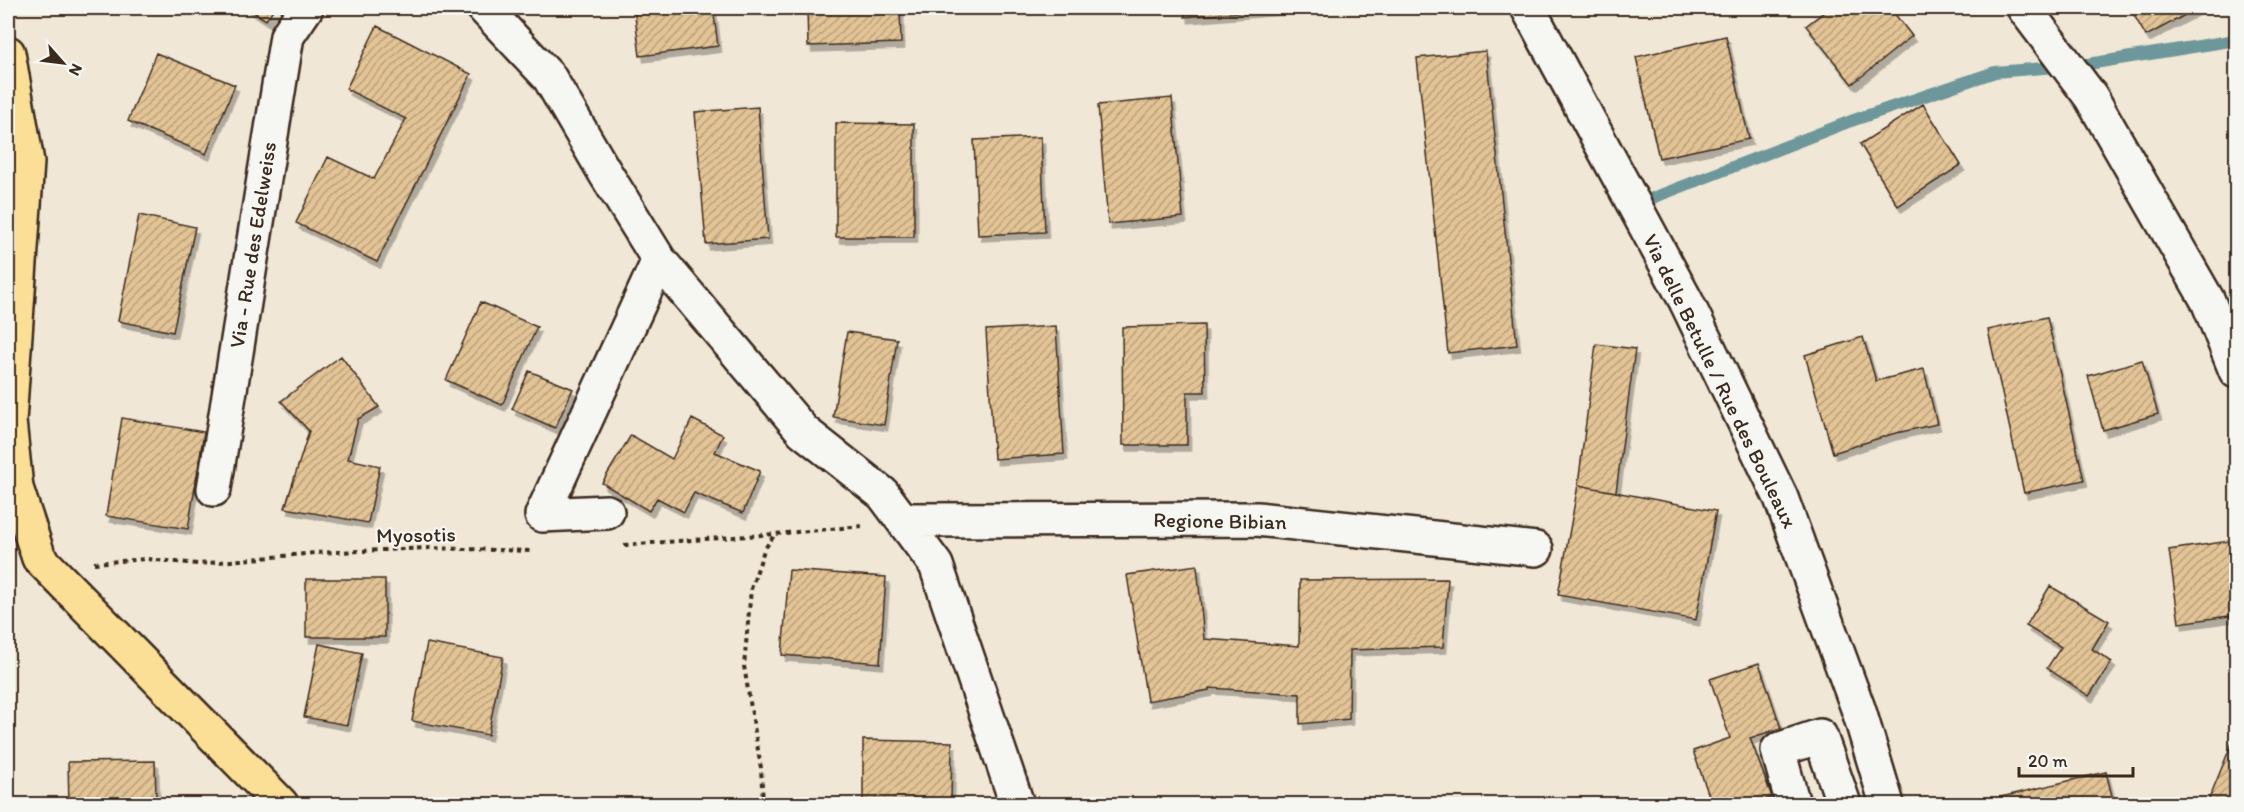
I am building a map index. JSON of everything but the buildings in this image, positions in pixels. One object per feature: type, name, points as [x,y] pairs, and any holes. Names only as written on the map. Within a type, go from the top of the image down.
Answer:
[{"type":"main road","points":[[8,53],[27,162],[9,421],[16,488],[39,558],[281,804]]},
{"type":"street","name":"Via - Rue des Edelweiss","points":[[214,489],[286,36],[306,8]]},
{"type":"street","points":[[484,8],[549,77],[659,260],[803,431],[883,494],[936,565],[1017,804]]},
{"type":"street","name":"Via delle Betulle / Rue des Bouleaux","points":[[1528,8],[1686,301],[1781,498],[1859,711],[1887,804]]},
{"type":"street","points":[[2024,8],[2091,97],[2208,301],[2236,371]]},
{"type":"street","points":[[607,512],[542,514],[659,260]]},
{"type":"street","name":"Regione Bibian","points":[[903,520],[1257,519],[1536,549]]},
{"type":"street","points":[[1793,804],[1778,750],[1820,736],[1844,804]]},
{"type":"path","points":[[614,546],[868,526],[903,520]]},
{"type":"path","points":[[763,804],[760,768],[744,666],[751,589],[764,550],[776,534]]},
{"type":"path","name":"Myosotis","points":[[64,584],[89,564],[147,559],[198,564],[315,554],[429,548],[534,552]]},
{"type":"waterway","points":[[1650,199],[1851,121],[1995,72],[2082,65],[2236,40]]}]
